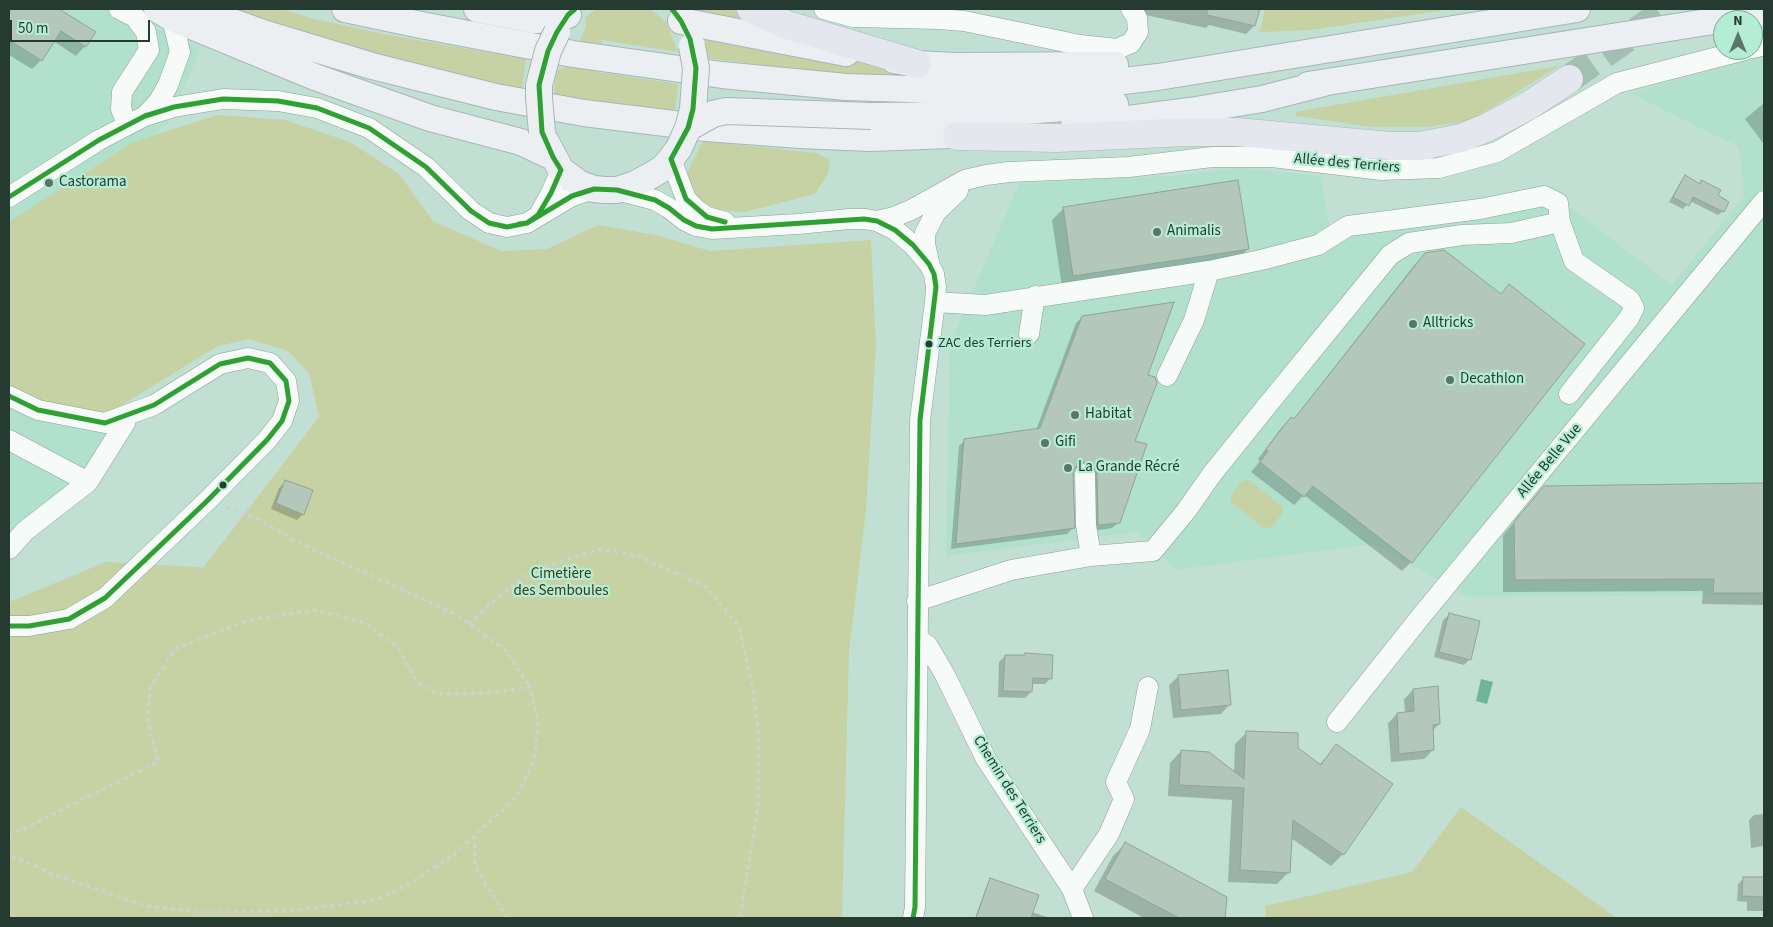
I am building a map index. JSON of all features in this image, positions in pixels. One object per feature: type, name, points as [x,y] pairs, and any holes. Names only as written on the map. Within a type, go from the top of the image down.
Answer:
[{"type":"highway","points":[[751,9],[787,25],[917,64]]},
{"type":"highway","points":[[957,136],[1057,138],[1188,132],[1237,132],[1390,146],[1420,146],[1461,138],[1486,128],[1528,106],[1569,79]]},
{"type":"main road","points":[[196,9],[266,34],[372,66],[488,95],[584,113],[706,128],[800,135],[870,138],[957,136],[1068,127],[1262,99],[1324,83]]},
{"type":"main road","points":[[345,9],[573,54],[722,75],[846,87],[943,90],[1106,83],[1158,77],[1577,9]]},
{"type":"main road","points":[[478,9],[534,20],[567,18]]},
{"type":"main road","points":[[165,13],[324,80],[430,118],[521,142],[557,164],[580,184],[605,189],[636,184],[662,169],[679,145],[713,114],[726,111],[871,116],[973,115],[1028,111],[1324,83],[1764,13]]},
{"type":"main road","points":[[676,15],[763,38],[917,64],[1017,67],[1253,62]]},
{"type":"main road","points":[[676,15],[692,46],[696,68],[696,90],[693,109],[679,145]]},
{"type":"main road","points":[[557,164],[542,132],[539,85],[548,51],[567,18]]},
{"type":"street","points":[[119,9],[135,18],[146,32],[149,50],[122,92],[121,109],[136,120]]},
{"type":"street","points":[[824,9],[853,16],[964,21],[1080,45],[1117,48],[1131,43],[1138,32],[1137,18],[1131,9]]},
{"type":"street","points":[[136,120],[159,101],[168,85],[180,52],[165,13]]},
{"type":"street","name":"Allée des Terriers","points":[[876,221],[912,210],[965,180],[986,175],[1129,167],[1212,157],[1272,157],[1382,170],[1439,168],[1497,152],[1617,83],[1713,58]]},
{"type":"street","points":[[9,197],[99,140],[136,120],[174,107],[223,99],[278,101],[317,108],[369,128],[426,167],[471,211],[489,223],[507,227],[526,223],[572,196],[605,189],[655,200],[684,220],[696,226],[712,229],[864,219],[876,221],[906,234],[926,233],[925,244],[929,264]]},
{"type":"street","points":[[679,145],[686,199],[707,217],[754,227]]},
{"type":"street","points":[[538,215],[551,193],[557,164]]},
{"type":"street","name":"Allée des Terriers","points":[[926,233],[936,212],[952,196],[962,188],[986,175]]},
{"type":"street","points":[[935,302],[985,305],[1209,271],[1262,260],[1318,245],[1348,226],[1480,209],[1544,196],[1558,203],[1560,222],[1574,261],[1630,300],[1634,308],[1629,318],[1569,394]]},
{"type":"street","name":"Allée Belle Vue","points":[[1337,722],[1422,615],[1764,201]]},
{"type":"street","points":[[917,601],[1011,570],[1091,556],[1152,552],[1186,512],[1212,474],[1390,255],[1409,243],[1462,235],[1511,233],[1560,222]]},
{"type":"street","points":[[895,230],[914,245],[929,264],[934,274],[936,287],[920,420],[915,907],[912,918]]},
{"type":"street","points":[[1167,376],[1194,320],[1209,271]]},
{"type":"street","points":[[1029,334],[1035,296]]},
{"type":"street","points":[[9,396],[38,410],[105,423],[154,405],[220,364],[248,358],[270,363],[286,382],[289,401],[282,421],[266,440],[206,501],[105,598],[69,618],[29,626],[9,626]]},
{"type":"street","points":[[9,550],[25,531],[88,482],[125,423],[127,415]]},
{"type":"street","points":[[9,440],[88,482]]},
{"type":"street","points":[[1085,474],[1086,525],[1091,556]]},
{"type":"street","name":"Chemin des Terriers","points":[[918,639],[928,646],[945,675],[986,759],[1072,889],[1083,918]]},
{"type":"street","points":[[1072,889],[1108,834],[1124,799],[1116,782],[1140,729],[1148,687]]},
{"type":"path","points":[[9,855],[60,877],[147,906],[200,912],[290,911],[377,900],[409,884],[451,856],[516,798],[535,758],[538,723],[530,687],[506,651],[459,616],[301,544],[256,518],[206,501]]},
{"type":"path","points":[[470,624],[486,607],[531,571],[601,549],[638,556],[704,586],[739,626],[752,685],[759,736],[758,806],[740,918]]},
{"type":"path","points":[[9,836],[158,762],[148,720],[150,688],[175,649],[248,620],[315,610],[366,623],[399,649],[416,681],[436,694],[490,693],[530,687]]},
{"type":"path","points":[[475,835],[475,866],[507,918]]},
{"type":"shaded area","name":"Castorama","points":[[9,9],[118,9],[201,48],[169,123],[9,243]]},
{"type":"shaded area","points":[[1763,55],[1764,595],[1468,597],[1374,544],[1175,570],[1137,532],[946,556],[950,344],[1019,183],[1170,176],[1240,168],[1321,176],[1329,226],[1349,217],[1545,188],[1672,285],[1744,196],[1739,147],[1630,93],[1746,60],[1763,60]]},
{"type":"shaded area","points":[[9,393],[128,435],[9,563]]},
{"type":"shaded area","points":[[1481,679],[1493,682],[1487,704],[1476,701]]},
{"type":"green space","points":[[235,9],[281,9],[315,19],[383,34],[526,59],[522,89],[441,73],[371,53]]},
{"type":"green space","points":[[596,9],[650,9],[666,22],[678,52],[602,40],[597,72],[678,84],[675,112],[619,107],[554,96],[556,71],[570,65],[586,26],[585,18]]},
{"type":"green space","points":[[692,9],[731,9],[789,34],[697,13]]},
{"type":"green space","points":[[1265,9],[1366,9],[1384,11],[1452,9],[1311,30],[1260,32]]},
{"type":"green space","points":[[701,32],[913,72],[914,75],[821,73],[708,58]]},
{"type":"green space","points":[[1559,66],[1468,121],[1427,127],[1372,127],[1296,116],[1295,112]]},
{"type":"green space","name":"Cimetière des Semboules","points":[[218,115],[285,120],[350,142],[399,174],[433,221],[501,251],[547,249],[598,225],[656,235],[710,251],[871,240],[876,345],[866,511],[849,652],[842,918],[9,918],[9,602],[106,562],[203,568],[319,417],[309,373],[288,351],[249,339],[218,346],[104,416],[37,402],[9,387],[9,222],[133,142]]},
{"type":"green space","points":[[703,141],[816,153],[830,160],[828,174],[815,194],[745,212],[715,210],[696,198],[688,182],[688,171]]},
{"type":"green space","points":[[1249,480],[1282,506],[1283,513],[1272,527],[1263,528],[1231,502],[1231,495],[1242,481]]},
{"type":"green space","points":[[1461,807],[1617,918],[1266,918],[1265,906],[1412,872]]},
{"type":"building","points":[[9,9],[59,9],[96,32],[86,47],[61,31],[42,61],[9,40]]},
{"type":"building","points":[[1207,9],[1260,9],[1255,26],[1207,15]]},
{"type":"building","points":[[1685,175],[1700,184],[1701,180],[1721,190],[1718,195],[1729,202],[1724,212],[1693,197],[1689,206],[1673,197]]},
{"type":"building","name":"Animalis","points":[[1238,180],[1249,249],[1073,276],[1063,207]]},
{"type":"building","name":"Decathlon","points":[[1444,250],[1501,294],[1509,284],[1585,344],[1412,563],[1313,486],[1304,497],[1260,462],[1268,451],[1266,449],[1291,417],[1294,419],[1425,253]]},
{"type":"building","points":[[1174,302],[1148,375],[1155,377],[1157,383],[1135,441],[1147,444],[1120,523],[1098,525],[1097,473],[1095,467],[1084,462],[1078,464],[1073,474],[1075,528],[956,544],[964,439],[1040,428],[1082,316]]},
{"type":"building","points":[[285,480],[313,490],[304,515],[276,503]]},
{"type":"building","points":[[1764,483],[1764,593],[1713,593],[1714,579],[1515,580],[1514,522],[1544,486]]},
{"type":"building","points":[[1449,613],[1480,621],[1471,660],[1439,652]]},
{"type":"building","points":[[1025,653],[1053,655],[1052,679],[1033,678],[1032,692],[1003,691],[1005,655],[1025,655]]},
{"type":"building","points":[[1228,670],[1231,705],[1181,710],[1178,675]]},
{"type":"building","points":[[1438,686],[1440,724],[1433,725],[1434,750],[1399,754],[1397,713],[1414,711],[1413,689]]},
{"type":"building","points":[[1246,731],[1298,733],[1298,748],[1321,765],[1336,744],[1393,784],[1344,855],[1293,820],[1290,873],[1240,870],[1244,788],[1179,785],[1181,750],[1209,752],[1244,779]]},
{"type":"building","points":[[1125,842],[1227,897],[1225,918],[1179,918],[1105,879]]},
{"type":"building","points":[[1743,877],[1764,877],[1764,897],[1742,896]]},
{"type":"building","points":[[990,878],[1039,895],[1031,918],[976,918]]},
{"type":"tunnel","points":[[1569,79],[1668,9]]},
{"type":"transit line","points":[[519,224],[527,223],[538,215],[551,193],[561,170],[542,132],[539,85],[548,51],[557,32],[568,15],[575,9]]},
{"type":"transit line","points":[[672,9],[681,21],[690,39],[696,68],[693,109],[688,128],[671,159],[686,199],[707,217],[725,222]]},
{"type":"transit line","points":[[9,197],[99,140],[145,116],[174,107],[223,99],[278,101],[317,108],[369,128],[426,167],[471,211],[489,223],[507,227],[527,223],[572,196],[594,189],[617,190],[655,200],[684,220],[696,226],[712,229],[864,219],[877,221],[895,230],[913,245],[929,264],[934,274],[936,287],[920,420],[915,907],[913,918]]},
{"type":"transit line","points":[[9,396],[38,410],[105,423],[154,405],[220,364],[248,358],[270,363],[286,381],[289,401],[282,421],[267,440],[207,501],[105,598],[69,619],[29,626],[9,626]]},
{"type":"place","name":"Castorama","points":[[49,183]]},
{"type":"place","name":"Animalis","points":[[1157,232]]},
{"type":"place","name":"Alltricks","points":[[1413,324]]},
{"type":"place","name":"ZAC des Terriers","points":[[929,344]]},
{"type":"place","name":"Decathlon","points":[[1450,380]]},
{"type":"place","name":"Habitat","points":[[1075,415]]},
{"type":"place","name":"Gifi","points":[[1045,443]]},
{"type":"place","name":"La Grande Récré","points":[[1068,468]]}]
